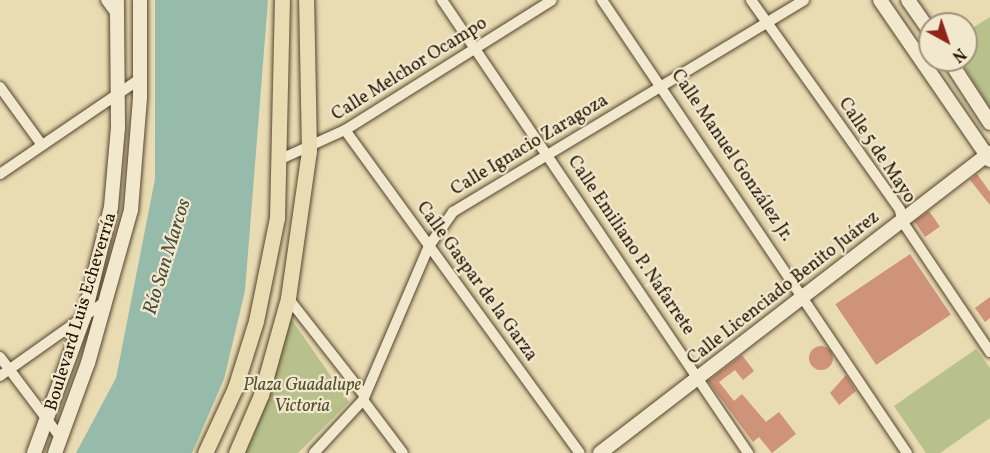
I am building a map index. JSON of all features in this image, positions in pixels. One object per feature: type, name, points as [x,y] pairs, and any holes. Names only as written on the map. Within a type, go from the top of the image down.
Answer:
[{"type":"main road","name":"Boulevard Luis Echeverría","points":[[34,453],[50,423],[84,317],[111,207],[118,92],[117,0]]},
{"type":"main road","name":"Boulevard Luis Echeverría","points":[[55,453],[107,301],[131,210],[140,79],[140,0]]},
{"type":"main road","points":[[205,453],[235,388],[256,321],[277,218],[281,159],[282,0]]},
{"type":"main road","points":[[236,452],[261,394],[288,298],[309,151],[306,0]]},
{"type":"main road","points":[[880,0],[989,156]]},
{"type":"main road","points":[[908,0],[918,15]]},
{"type":"main road","points":[[957,72],[990,123]]},
{"type":"main road","name":"Calle Licenciado Benito Juárez","points":[[600,453],[989,156]]},
{"type":"street","points":[[106,0],[117,15]]},
{"type":"street","name":"Calle Emiliano P. Nafarrete","points":[[442,0],[549,154],[748,453]]},
{"type":"street","name":"Calle Melchor Ocampo","points":[[281,159],[309,151],[345,130],[552,0]]},
{"type":"street","name":"Calle Manuel González Jr.","points":[[602,0],[807,296],[907,453]]},
{"type":"street","name":"Calle 5 de Mayo","points":[[751,0],[900,210],[902,221],[990,352]]},
{"type":"street","name":"Calle Ignacio Zaragoza","points":[[314,453],[364,397],[429,246],[461,205],[804,0]]},
{"type":"street","points":[[0,174],[140,79]]},
{"type":"street","points":[[0,87],[42,145]]},
{"type":"street","name":"Calle Gaspar de la Garza","points":[[345,130],[580,453]]},
{"type":"street","points":[[288,298],[364,397],[403,453]]},
{"type":"street","points":[[5,373],[107,301]]},
{"type":"street","points":[[0,357],[5,373],[61,438]]},
{"type":"green space","points":[[990,17],[990,108],[968,72],[978,72],[978,24]]},
{"type":"green space","name":"Plaza Guadalupe Victoria","points":[[289,316],[349,402],[298,453],[241,453]]},
{"type":"green space","points":[[976,349],[990,368],[990,418],[940,453],[926,453],[894,406]]},
{"type":"water","name":"Río San Marcos","points":[[155,0],[268,0],[245,291],[224,379],[192,453],[76,453],[116,378],[155,179]]},
{"type":"building","points":[[977,174],[990,192],[990,205],[970,180]]},
{"type":"building","points":[[929,211],[940,227],[925,237],[914,221]]},
{"type":"building","points":[[910,254],[951,315],[876,365],[835,304]]},
{"type":"building","points":[[990,297],[990,318],[985,322],[975,308]]},
{"type":"building","points":[[816,346],[826,346],[833,353],[833,363],[826,370],[816,370],[809,363],[809,353]]},
{"type":"building","points":[[742,355],[754,371],[743,380],[735,370],[719,382],[734,401],[742,394],[766,422],[779,412],[796,434],[772,453],[759,437],[753,442],[708,381]]},
{"type":"building","points":[[846,375],[856,391],[839,405],[830,393]]}]
